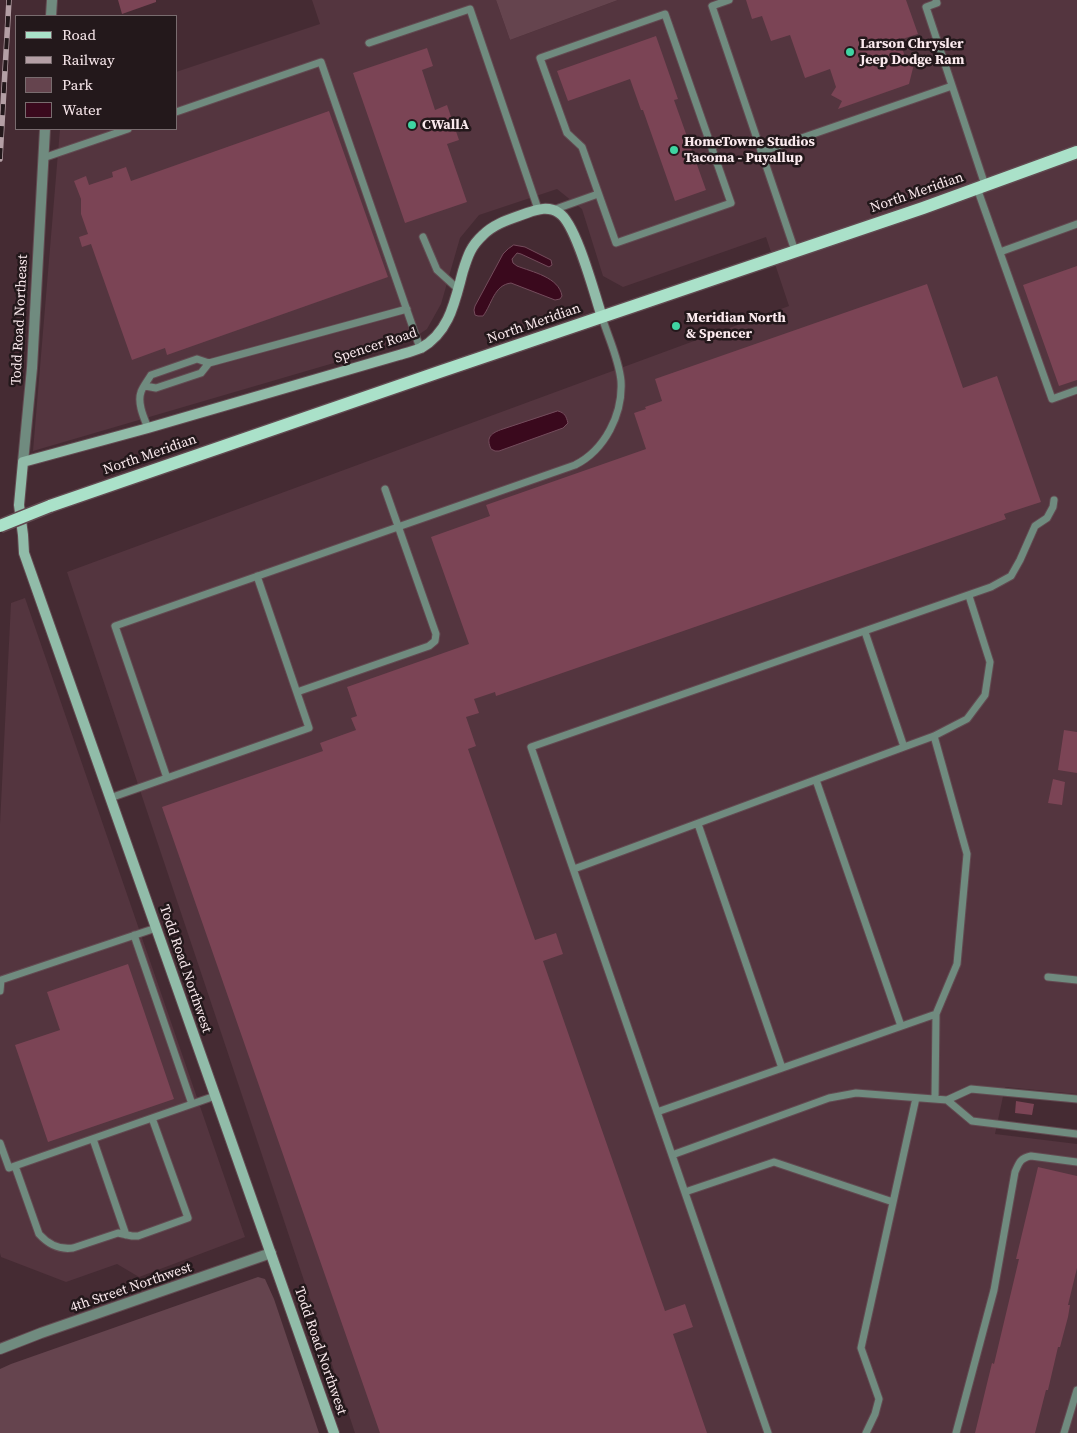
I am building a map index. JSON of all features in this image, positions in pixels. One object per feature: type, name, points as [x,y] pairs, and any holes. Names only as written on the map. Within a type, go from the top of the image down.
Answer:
[{"type":"main road","name":"North Meridian","points":[[0,526],[50,506],[981,187],[1077,152]]},
{"type":"street","points":[[52,0],[52,15]]},
{"type":"street","name":"Todd Road Northeast","points":[[19,513],[32,368],[45,130]]},
{"type":"street","name":"Spencer Road","points":[[23,462],[148,428],[420,348],[434,339],[447,322],[469,252],[479,238],[495,225],[538,209],[553,210]]},
{"type":"street","points":[[553,210],[566,218],[574,234],[602,317]]},
{"type":"street","name":"Todd Road Northwest","points":[[19,513],[24,553],[334,1433]]},
{"type":"street","name":"4th Street Northwest","points":[[0,1349],[271,1253]]},
{"type":"lane","points":[[729,0],[712,6],[795,251]]},
{"type":"lane","points":[[936,0],[937,3],[926,7],[952,86],[1000,252],[1052,399],[1077,390]]},
{"type":"lane","points":[[369,43],[470,9],[538,209]]},
{"type":"lane","points":[[664,14],[731,203],[616,243],[598,194],[582,148],[567,133],[540,58],[664,14]]},
{"type":"lane","points":[[178,111],[321,62],[420,348]]},
{"type":"lane","points":[[761,152],[952,86]]},
{"type":"lane","points":[[43,158],[125,130]]},
{"type":"lane","points":[[553,210],[598,194]]},
{"type":"lane","points":[[1000,252],[1077,224]]},
{"type":"lane","points":[[423,237],[437,270],[458,289]]},
{"type":"lane","points":[[148,428],[140,400],[142,389],[151,375],[197,359],[209,363],[406,309]]},
{"type":"lane","points":[[167,778],[115,626],[575,465],[593,454],[611,426],[620,396],[621,380],[617,362],[602,317]]},
{"type":"lane","points":[[145,386],[156,388],[201,373],[209,363]]},
{"type":"lane","points":[[297,692],[429,646],[434,641],[436,634],[385,489]]},
{"type":"lane","points":[[768,1433],[531,747],[991,587],[1011,576],[1036,526],[1047,518],[1053,507],[1054,500]]},
{"type":"lane","points":[[110,798],[310,728],[257,576]]},
{"type":"lane","points":[[574,869],[904,748],[934,736],[967,719],[985,695],[990,662],[969,596]]},
{"type":"lane","points":[[864,632],[904,748]]},
{"type":"lane","points":[[934,736],[967,854],[957,964],[936,1014],[935,1099]]},
{"type":"lane","points":[[816,780],[901,1026]]},
{"type":"lane","points":[[698,824],[782,1068]]},
{"type":"lane","points":[[0,991],[1,980],[156,928]]},
{"type":"lane","points":[[134,935],[192,1104]]},
{"type":"lane","points":[[1048,977],[1077,980]]},
{"type":"lane","points":[[657,1112],[936,1014]]},
{"type":"lane","points":[[672,1155],[829,1098],[856,1093],[947,1100],[971,1088],[1077,1099]]},
{"type":"lane","points":[[0,1142],[9,1168],[215,1096]]},
{"type":"lane","points":[[866,1433],[875,1414],[878,1400],[861,1348],[916,1098]]},
{"type":"lane","points":[[947,1100],[972,1121],[1077,1134]]},
{"type":"lane","points":[[15,1166],[39,1234],[51,1244],[66,1249],[118,1233],[138,1236],[188,1218],[152,1118]]},
{"type":"lane","points":[[93,1139],[126,1235]]},
{"type":"lane","points":[[956,1433],[994,1290],[1015,1172],[1019,1161],[1024,1157],[1031,1156],[1077,1162]]},
{"type":"lane","points":[[685,1192],[774,1162],[893,1202]]},
{"type":"lane","points":[[1064,1433],[1077,1390]]},
{"type":"shaded area","points":[[312,0],[496,0],[510,40],[618,0],[1077,0],[1077,1094],[1005,1087],[995,1134],[1077,1144],[1077,1433],[355,1433],[67,572],[789,306],[766,237],[623,287],[603,276],[582,209],[557,189],[479,215],[460,238],[441,304],[427,329],[409,341],[33,451],[60,130],[178,130],[178,71],[320,24]]},
{"type":"shaded area","points":[[25,598],[245,1237],[139,1277],[117,1264],[66,1282],[1,1257],[0,1253],[0,824],[11,603]]},
{"type":"green space","points":[[496,0],[618,0],[510,40]]},
{"type":"green space","points":[[258,1277],[265,1279],[274,1299],[319,1433],[0,1433],[0,1369]]},
{"type":"water","points":[[514,245],[525,247],[551,260],[552,265],[549,267],[517,253],[512,259],[513,263],[517,266],[544,276],[556,284],[562,296],[560,299],[555,300],[511,283],[505,284],[497,291],[483,316],[475,315],[475,306],[503,254]]},
{"type":"water","points":[[558,411],[564,414],[568,423],[563,428],[499,451],[491,449],[489,439],[494,433]]},
{"type":"building","points":[[118,0],[156,0],[156,2],[122,14]]},
{"type":"building","name":"Larson Chrysler Jeep Dodge Ram","points":[[746,0],[906,0],[918,34],[899,40],[907,62],[914,64],[909,84],[838,109],[842,101],[831,95],[836,87],[830,69],[805,78],[790,35],[771,41],[762,16],[752,19]]},
{"type":"building","name":"HomeTowne Studios Tacoma - Puyallup","points":[[656,36],[678,99],[674,100],[706,190],[675,201],[630,79],[568,101],[557,71]]},
{"type":"building","name":"CWallA","points":[[427,48],[433,66],[422,70],[435,110],[447,105],[459,140],[447,144],[467,202],[405,223],[353,73]]},
{"type":"building","points":[[329,111],[388,277],[167,355],[165,348],[132,360],[91,244],[82,247],[79,237],[88,234],[81,214],[81,199],[74,181],[86,176],[89,185],[113,177],[112,172],[126,167],[131,181]]},
{"type":"building","points":[[1077,266],[1077,380],[1059,386],[1023,285]]},
{"type":"building","points":[[927,284],[963,388],[997,376],[1041,502],[1004,514],[1006,519],[496,696],[495,692],[474,699],[479,713],[466,717],[476,746],[468,749],[535,940],[556,933],[563,954],[543,961],[665,1311],[685,1304],[693,1327],[673,1334],[707,1433],[380,1433],[162,807],[323,751],[320,743],[356,730],[351,718],[357,716],[347,687],[469,644],[431,537],[490,516],[486,505],[646,449],[634,413],[662,401],[655,379]]},
{"type":"building","points":[[1064,730],[1077,732],[1077,773],[1058,770]]},
{"type":"building","points":[[1053,779],[1065,782],[1062,805],[1048,803]]},
{"type":"building","points":[[128,964],[174,1099],[48,1142],[15,1045],[60,1030],[47,992]]},
{"type":"building","points":[[1016,1101],[1034,1104],[1032,1115],[1015,1113]]},
{"type":"building","points":[[1038,1167],[1077,1176],[1077,1268],[1068,1305],[1070,1305],[1068,1317],[1035,1433],[975,1433],[992,1363],[994,1364],[1019,1259],[1016,1259]]},
{"type":"railway","points":[[0,159],[9,0]]},
{"type":"place","name":"Larson Chrysler Jeep Dodge Ram","points":[[850,52]]},
{"type":"place","name":"CWallA","points":[[412,125]]},
{"type":"place","name":"HomeTowne Studios Tacoma - Puyallup","points":[[674,150]]},
{"type":"place","name":"Meridian North & Spencer","points":[[676,326]]}]
